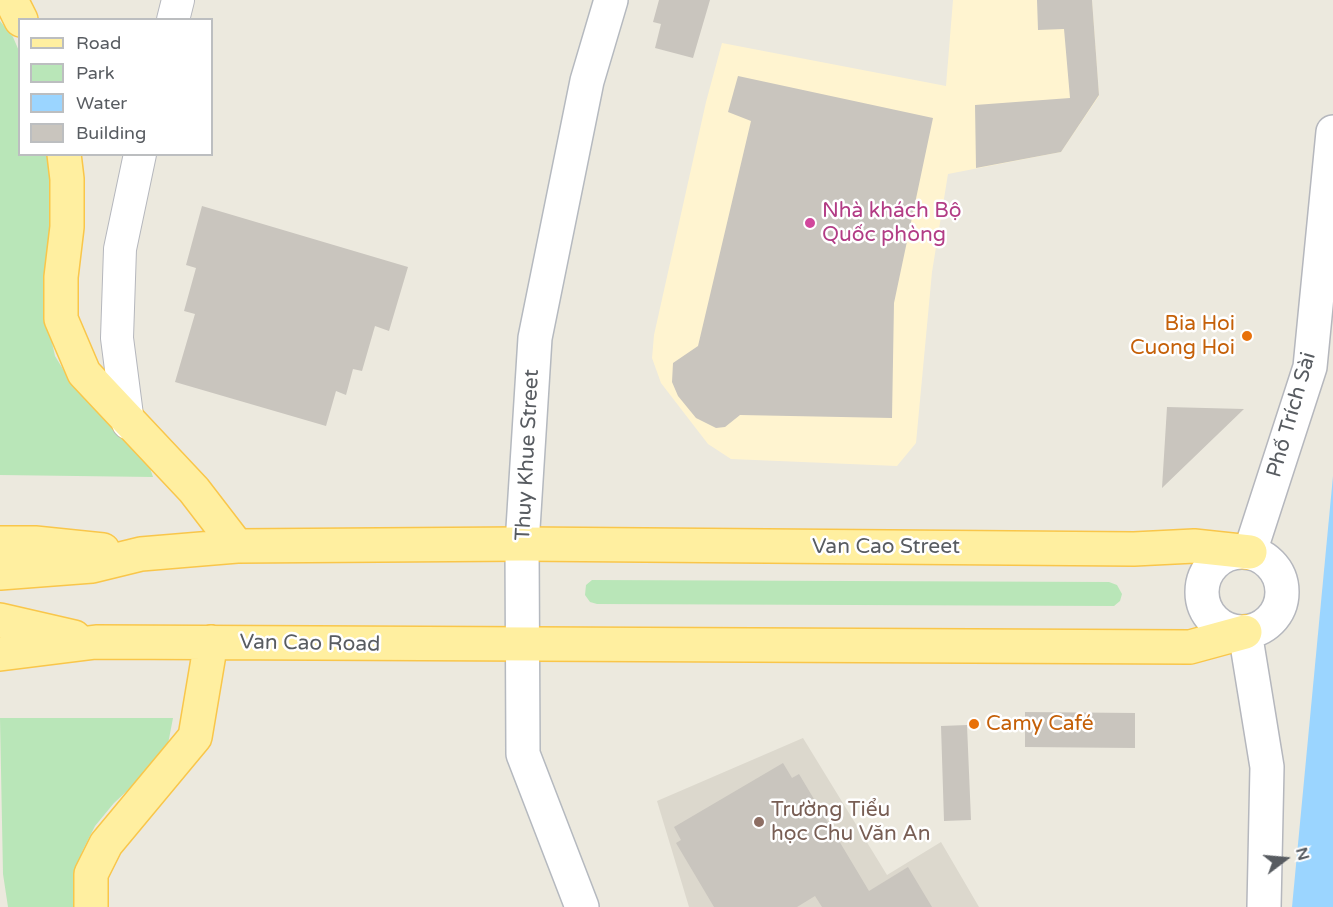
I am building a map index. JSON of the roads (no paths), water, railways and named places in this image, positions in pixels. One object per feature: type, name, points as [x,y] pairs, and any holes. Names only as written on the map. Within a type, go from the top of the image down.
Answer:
[{"type":"main road","points":[[11,0],[20,18]]},
{"type":"main road","points":[[64,156],[68,179],[67,227],[61,277],[61,320],[84,373],[128,423],[194,490],[237,546]]},
{"type":"main road","points":[[0,543],[35,543],[141,554]]},
{"type":"main road","points":[[0,573],[92,567],[141,554],[237,546],[522,544]]},
{"type":"main road","name":"Van Cao Street","points":[[522,544],[1122,549],[1194,546],[1250,552]]},
{"type":"main road","name":"Van Cao Road","points":[[0,620],[96,642]]},
{"type":"main road","points":[[523,645],[1190,647],[1245,632]]},
{"type":"main road","name":"Van Cao Road","points":[[0,654],[96,642],[523,645]]},
{"type":"main road","points":[[91,907],[91,874],[106,844],[195,737],[211,642]]},
{"type":"street","points":[[174,18],[178,0]]},
{"type":"street","name":"Thuy Khue Street","points":[[582,907],[523,754],[522,544],[535,338],[587,81],[611,0]]},
{"type":"street","name":"Phố Trích Sài","points":[[1250,552],[1310,367],[1333,132]]},
{"type":"street","points":[[128,423],[117,338],[120,249],[140,156]]},
{"type":"street","points":[[1236,552],[1250,552],[1272,565],[1279,576],[1281,601],[1268,622],[1245,632],[1219,625],[1210,615],[1202,589],[1205,576],[1218,560],[1236,552]]},
{"type":"street","points":[[1245,632],[1267,767],[1264,907]]},
{"type":"water","points":[[1333,476],[1333,907],[1292,907]]},
{"type":"place","name":"Nhà khách Bộ Quốc phòng","points":[[810,223]]},
{"type":"place","name":"Bia Hoi Cuong Hoi","points":[[1247,336]]},
{"type":"place","name":"Camy Café","points":[[974,724]]},
{"type":"place","name":"Trường Tiểu học Chu Văn An","points":[[759,822]]}]
